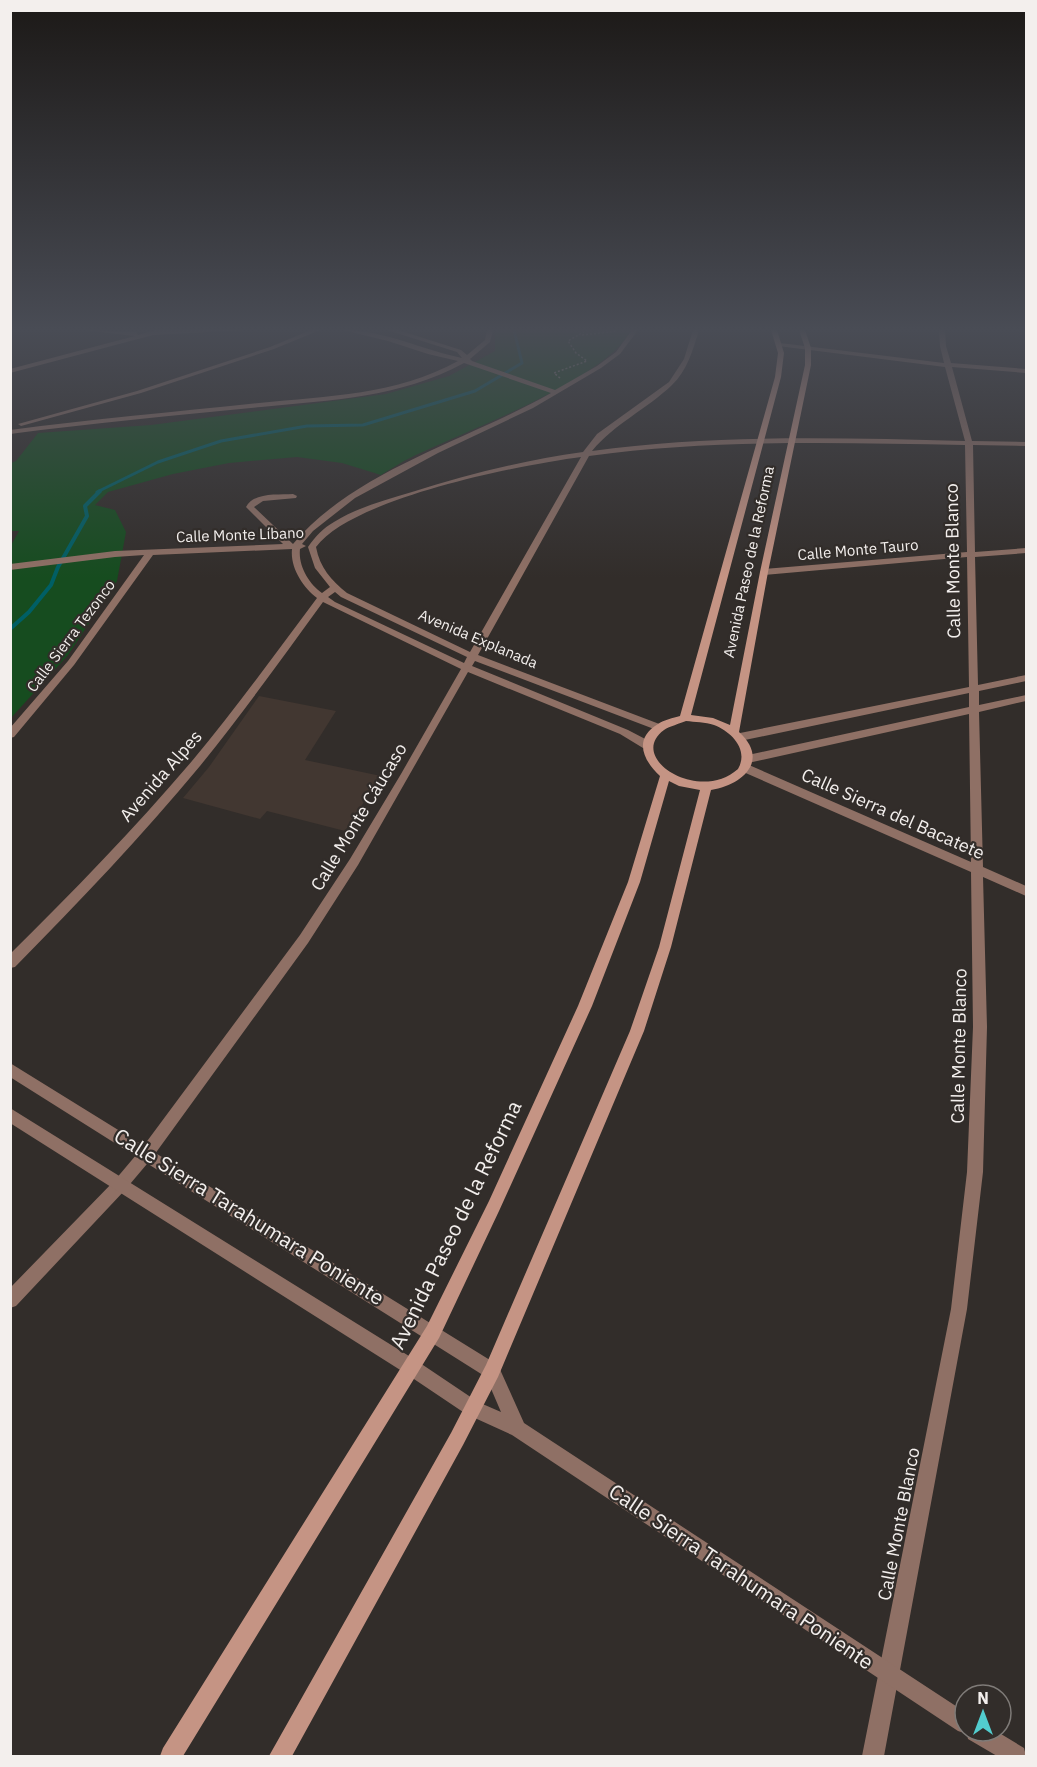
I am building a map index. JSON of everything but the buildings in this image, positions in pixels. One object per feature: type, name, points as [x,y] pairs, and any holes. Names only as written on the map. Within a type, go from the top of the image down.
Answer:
[{"type":"main road","name":"Avenida Paseo de la Reforma","points":[[685,718],[768,412]]},
{"type":"main road","name":"Avenida Paseo de la Reforma","points":[[737,735],[764,572],[799,412]]},
{"type":"main road","points":[[685,718],[720,723],[737,735],[747,748],[747,764],[730,781],[706,787],[685,784],[665,776],[654,766],[648,756],[647,745],[650,735],[658,727],[685,718]]},
{"type":"main road","name":"Avenida Paseo de la Reforma","points":[[171,1756],[433,1332],[494,1206],[585,1006],[634,882],[665,776]]},
{"type":"main road","points":[[280,1756],[492,1371],[637,1030],[665,947],[706,787]]},
{"type":"street","points":[[10,426],[63,412]]},
{"type":"street","points":[[10,432],[185,412]]},
{"type":"street","points":[[292,546],[352,496],[477,430],[518,412]]},
{"type":"street","name":"Calle Monte Cáucaso","points":[[10,1300],[120,1185],[147,1153],[257,1004],[342,882],[401,785],[587,452],[600,436],[632,412]]},
{"type":"street","name":"Calle Monte Blanco","points":[[873,1756],[959,1309],[975,1172],[980,1027],[974,688],[969,443],[960,412]]},
{"type":"street","name":"Calle Monte Líbano","points":[[10,567],[115,554],[312,547],[326,531],[346,519],[446,483],[521,463],[587,452],[681,442],[1026,444]]},
{"type":"street","points":[[293,496],[261,499],[252,503],[250,507],[292,546],[303,578],[322,598]]},
{"type":"street","points":[[335,512],[346,519]]},
{"type":"street","name":"Avenida Explanada","points":[[312,547],[319,570],[334,588],[359,602],[474,657],[658,727]]},
{"type":"street","name":"Calle Monte Tauro","points":[[764,572],[1026,550]]},
{"type":"street","name":"Calle Sierra Tezonco","points":[[10,735],[72,663],[151,552]]},
{"type":"street","name":"Avenida Alpes","points":[[10,963],[84,888],[193,766],[322,598],[334,588]]},
{"type":"street","name":"Avenida Explanada","points":[[322,598],[467,668],[624,732],[647,745]]},
{"type":"street","points":[[737,735],[1026,678]]},
{"type":"street","points":[[747,764],[1026,698]]},
{"type":"street","name":"Calle Sierra del Bacatete","points":[[747,764],[977,871],[1026,891]]},
{"type":"street","name":"Calle Sierra Tarahumara Poniente","points":[[10,1069],[492,1371]]},
{"type":"street","name":"Calle Sierra Tarahumara Poniente","points":[[10,1115],[411,1367],[472,1408],[518,1430],[953,1716]]},
{"type":"street","points":[[492,1371],[518,1430]]},
{"type":"street","points":[[995,1743],[1016,1756]]},
{"type":"shaded area","points":[[259,696],[336,711],[305,760],[381,776],[345,831],[267,811],[260,819],[183,798],[209,767]]},
{"type":"green space","points":[[246,412],[511,412],[408,459],[381,475],[342,463],[297,457],[229,463],[173,474],[108,492],[95,505],[115,510],[126,532],[117,581],[68,655],[11,718],[10,547],[19,531],[11,531],[11,463],[16,461],[38,433],[151,425]]},
{"type":"waterway","points":[[97,492],[158,462],[221,441],[307,426],[363,425],[404,412]]},
{"type":"waterway","points":[[10,629],[29,612],[51,585],[58,567],[87,516],[85,506],[100,491]]}]
